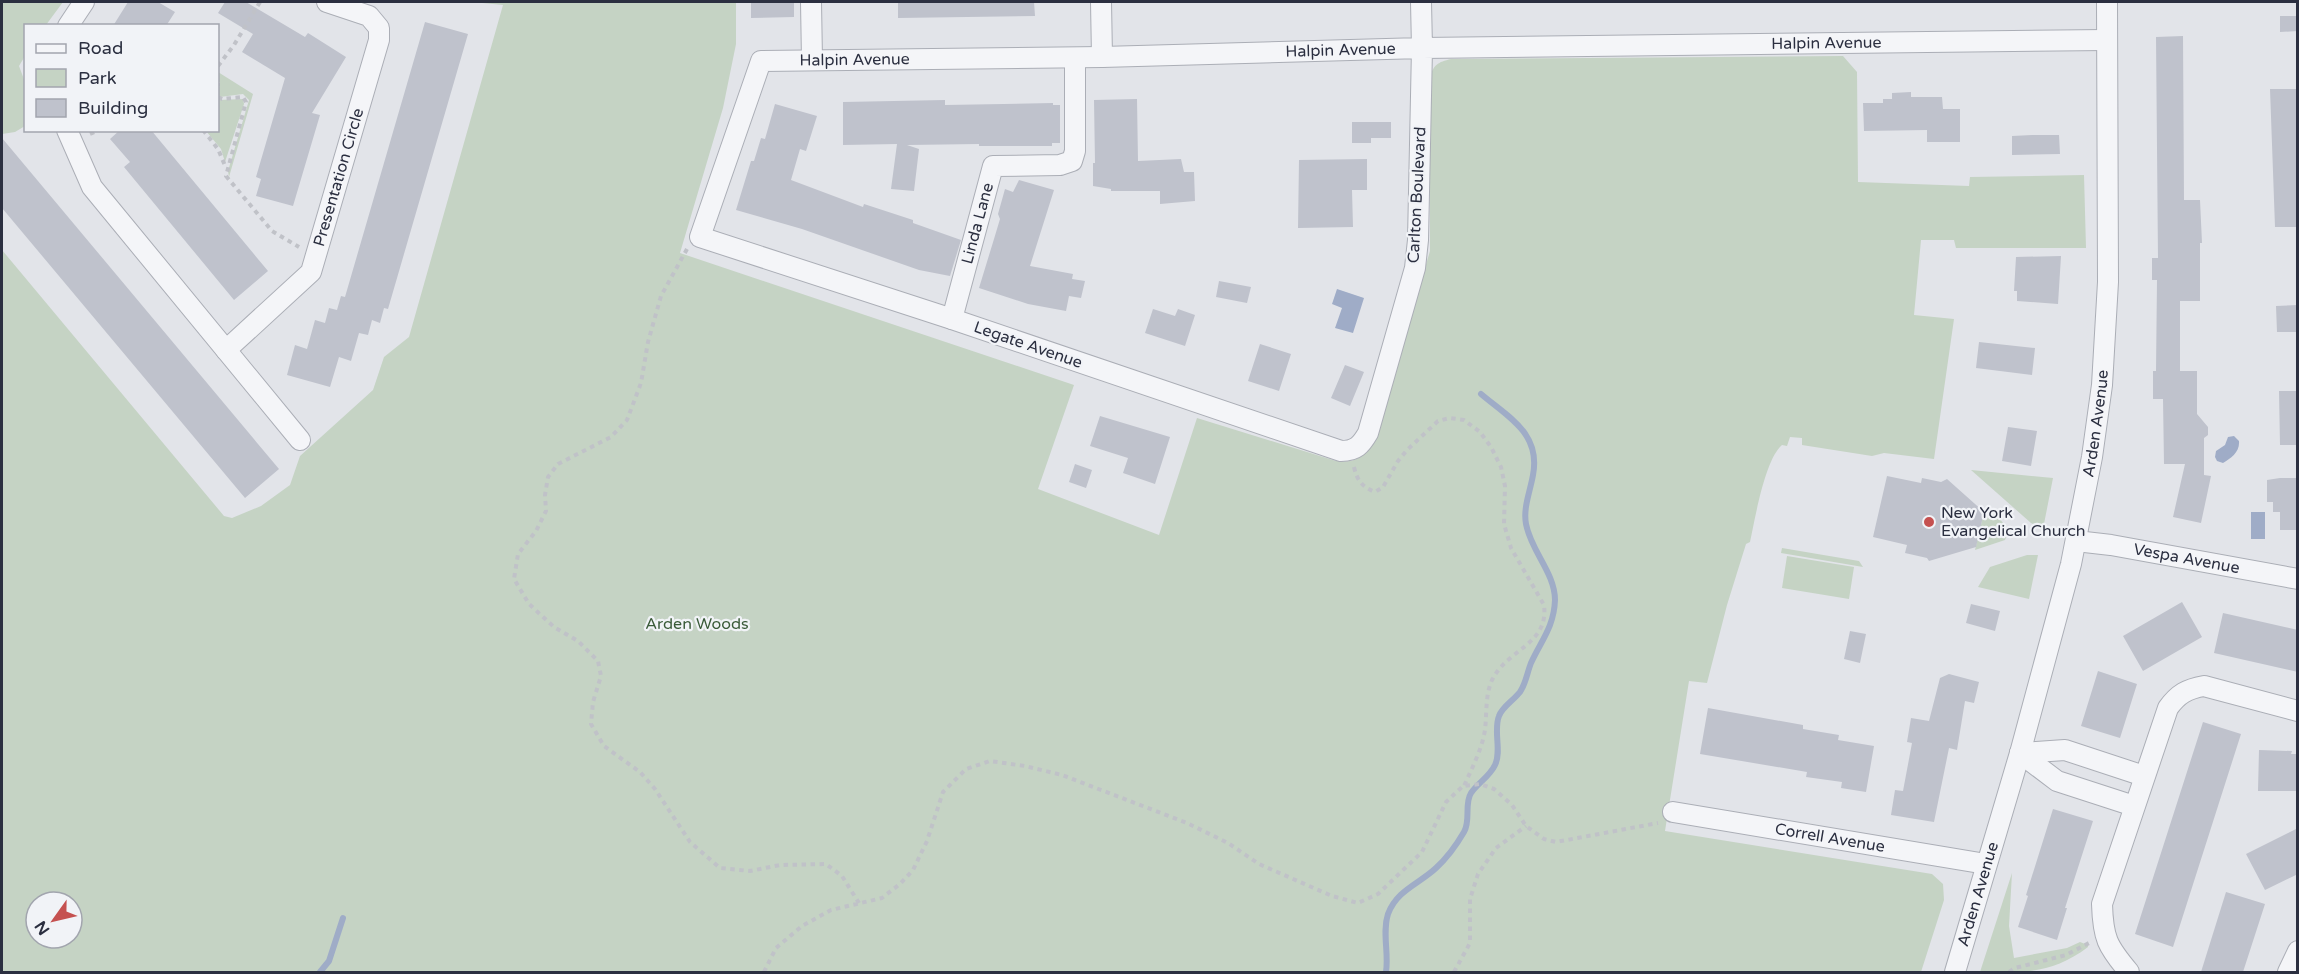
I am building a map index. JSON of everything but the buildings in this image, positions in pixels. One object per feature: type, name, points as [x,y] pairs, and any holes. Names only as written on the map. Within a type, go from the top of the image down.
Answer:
[{"type":"street","points":[[69,24],[84,2]]},
{"type":"street","name":"Presentation Circle","points":[[226,350],[311,272],[373,62],[381,34],[376,21],[369,16],[327,2]]},
{"type":"street","points":[[811,2],[812,60]]},
{"type":"street","points":[[1101,2],[1102,57]]},
{"type":"street","name":"Carlton Boulevard","points":[[1353,450],[1368,433],[1415,268],[1418,240],[1421,2]]},
{"type":"street","name":"Arden Avenue","points":[[1955,972],[2020,753],[2076,541],[2092,457],[2102,385],[2108,282],[2107,2]]},
{"type":"street","name":"Halpin Avenue","points":[[694,243],[761,61],[1075,58],[1422,48],[2106,40]]},
{"type":"street","name":"Linda Lane","points":[[952,319],[993,166],[1060,165],[1072,161],[1075,152],[1075,58]]},
{"type":"street","points":[[68,132],[92,187],[300,440]]},
{"type":"street","name":"Legate Avenue","points":[[694,243],[952,319],[1341,451],[1353,450]]},
{"type":"street","name":"Vespa Avenue","points":[[2076,541],[2111,545],[2298,579]]},
{"type":"street","points":[[2129,972],[2113,954],[2103,933],[2102,904],[2168,708],[2176,697],[2188,689],[2204,686],[2298,711]]},
{"type":"street","points":[[2020,753],[2065,750],[2144,776]]},
{"type":"street","points":[[2020,753],[2057,780],[2134,806]]},
{"type":"street","name":"Correll Avenue","points":[[1673,812],[1986,864]]},
{"type":"street","points":[[2288,972],[2298,951]]},
{"type":"path","points":[[219,65],[260,2]]},
{"type":"path","points":[[219,97],[243,97],[246,102],[226,176],[270,229],[299,248]]},
{"type":"path","points":[[90,134],[94,132]]},
{"type":"path","points":[[205,132],[218,149],[227,169]]},
{"type":"path","points":[[694,243],[661,296],[648,342],[641,383],[627,420],[610,437],[558,464],[548,477],[545,495],[546,511],[536,531],[518,554],[514,579],[529,604],[554,627],[578,640],[598,661],[601,676],[593,702],[591,723],[604,746],[640,772],[655,789],[690,842],[720,868],[750,871],[780,865],[826,864],[842,876],[859,903]]},
{"type":"path","points":[[765,972],[776,948],[802,926],[831,910],[882,898],[900,884],[913,870],[927,841],[944,792],[966,769],[990,761],[1062,775],[1187,823],[1227,843],[1259,864],[1332,896],[1358,903],[1378,894],[1422,852],[1446,802],[1463,786],[1482,743],[1492,680],[1504,662],[1538,634],[1544,625],[1545,615],[1544,605],[1511,548],[1504,524],[1505,486],[1501,466],[1480,432],[1464,420],[1450,418],[1438,421],[1398,461],[1383,488],[1375,492],[1365,488],[1356,476],[1353,450]]},
{"type":"path","points":[[1463,786],[1480,784],[1494,789],[1512,805],[1526,826],[1544,839],[1556,842],[1660,822],[1673,812]]},
{"type":"path","points":[[1454,972],[1470,943],[1470,899],[1478,874],[1496,848],[1526,826]]},
{"type":"path","points":[[2009,972],[2015,968],[2066,955],[2090,943]]},
{"type":"green space","points":[[2,2],[63,2],[47,24],[24,24],[24,58],[19,66],[24,79],[24,127],[15,132],[2,134]]},
{"type":"green space","name":"Arden Woods","points":[[472,2],[736,2],[736,44],[723,108],[680,253],[1074,385],[1038,489],[1159,535],[1197,418],[1336,461],[1357,459],[1373,442],[1430,251],[1430,78],[1435,67],[1443,61],[1451,59],[1843,56],[1857,72],[1858,182],[1969,186],[1970,177],[2084,175],[2086,248],[1956,248],[1954,240],[1921,240],[1914,315],[1954,319],[1934,459],[1884,453],[1872,456],[1802,445],[1802,438],[1790,437],[1787,446],[1782,445],[1776,452],[1766,476],[1750,542],[1746,544],[1727,605],[1707,683],[1689,681],[1665,831],[1932,874],[1943,884],[1944,900],[1921,972],[2,972],[2,250],[224,516],[232,518],[261,506],[290,485],[300,456],[373,390],[384,357],[409,337],[503,5]]},
{"type":"green space","points":[[219,73],[253,94],[229,177],[228,171],[249,100],[243,94],[220,97]]},
{"type":"green space","points":[[243,99],[244,104],[225,162],[221,149],[207,132],[219,132],[219,100]]},
{"type":"green space","points":[[1971,470],[2053,478],[2043,529],[2031,523]]},
{"type":"green space","points":[[1985,508],[2002,522],[2007,535],[2005,540],[1975,550]]},
{"type":"green space","points":[[1782,548],[1859,561],[1863,567],[1781,553]]},
{"type":"green space","points":[[2027,555],[2038,555],[2029,599],[1978,587],[1990,567]]},
{"type":"green space","points":[[1787,556],[1854,567],[1849,599],[1782,588]]},
{"type":"green space","points":[[2012,873],[2009,926],[2014,958],[2067,948],[2080,942],[2088,947],[2062,962],[2037,970],[1980,972]]},
{"type":"water","points":[[1337,289],[1364,298],[1353,333],[1335,328],[1342,308],[1332,304]]},
{"type":"water","points":[[2234,436],[2239,441],[2239,445],[2232,457],[2223,463],[2217,461],[2216,451],[2225,445],[2228,437]]},
{"type":"water","points":[[2251,512],[2265,512],[2265,539],[2251,539]]},
{"type":"waterway","points":[[1386,972],[1388,914],[1403,893],[1444,860],[1464,832],[1469,797],[1490,773],[1497,759],[1499,716],[1522,689],[1531,663],[1550,626],[1554,610],[1554,590],[1529,534],[1525,518],[1533,475],[1532,448],[1520,427],[1481,394]]},
{"type":"waterway","points":[[320,972],[329,961],[343,918]]},
{"type":"place","name":"New York Evangelical Church","points":[[1929,522]]}]
